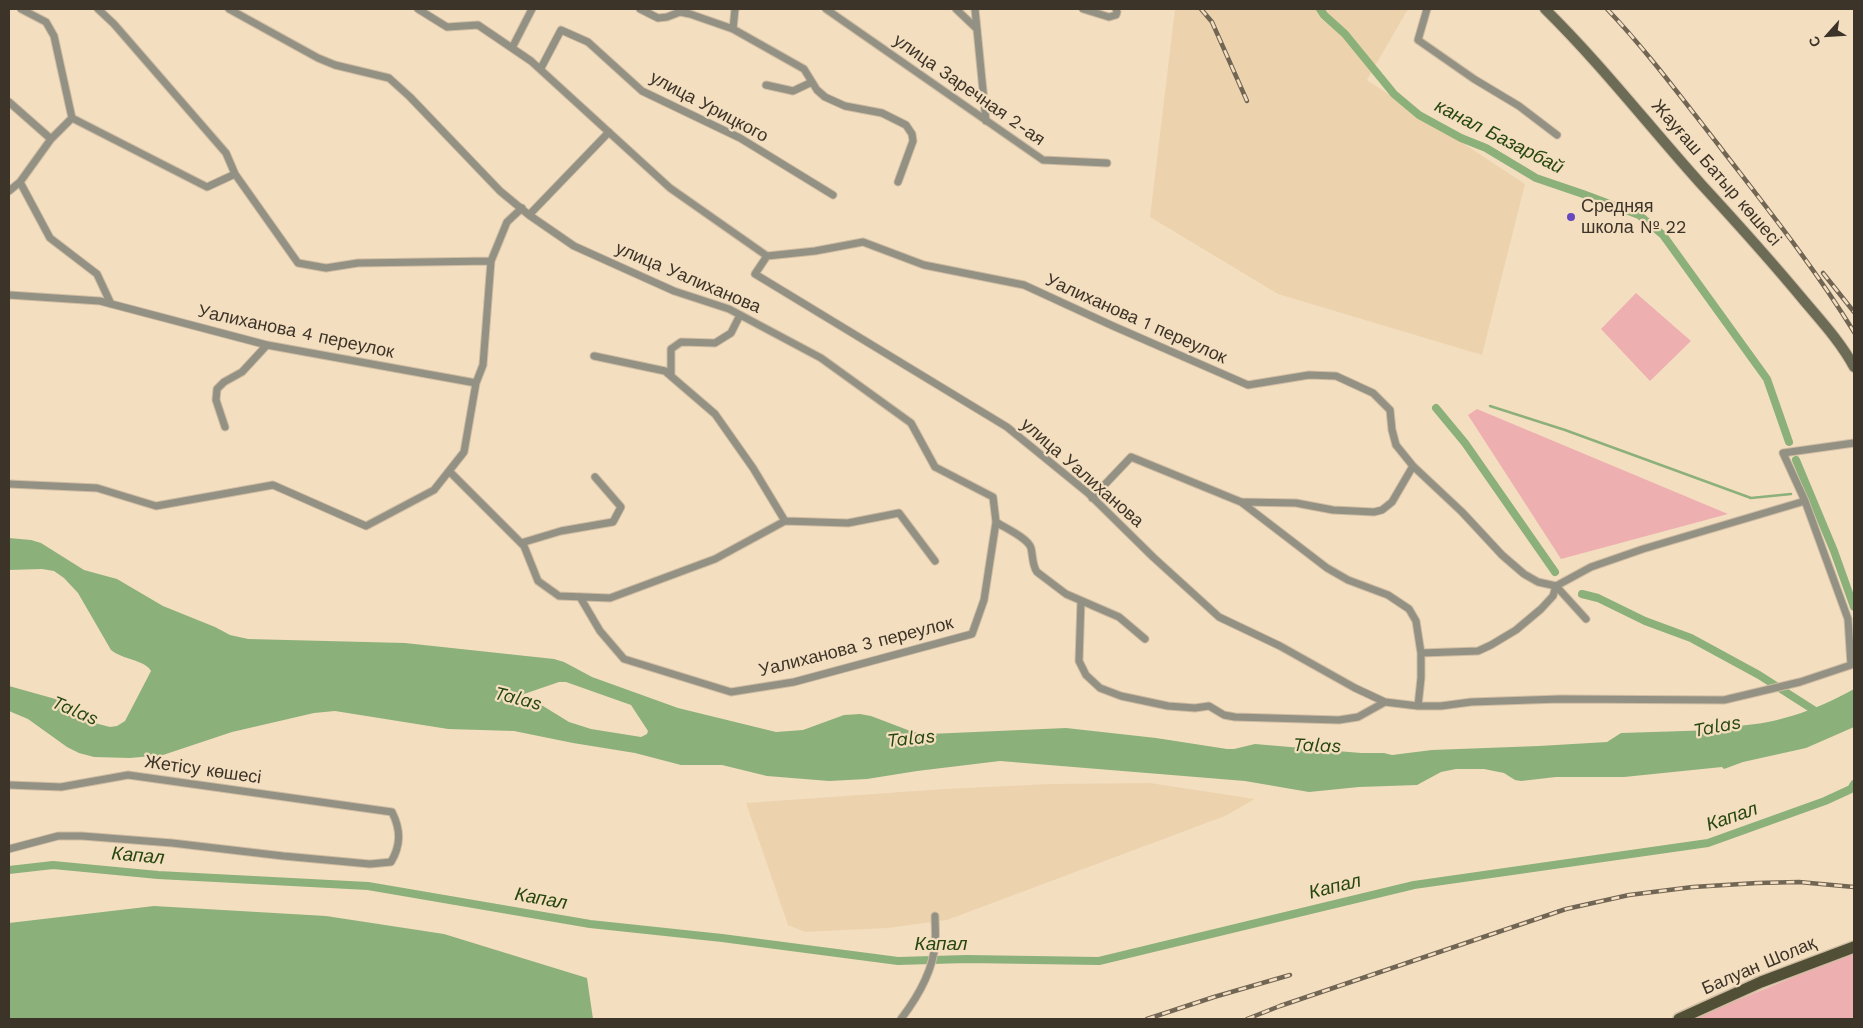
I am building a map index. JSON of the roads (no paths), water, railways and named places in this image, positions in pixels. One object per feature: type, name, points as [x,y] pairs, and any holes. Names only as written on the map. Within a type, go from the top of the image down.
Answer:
[{"type":"main road","name":"Жауғаш Батыр көшесі","points":[[1544,9],[1576,40],[1640,111],[1688,170],[1764,253],[1823,324],[1854,367]]},
{"type":"main road","name":"Балуан Шолақ","points":[[1678,1019],[1761,982],[1854,947]]},
{"type":"street","points":[[21,9],[46,22],[54,36],[72,118]]},
{"type":"street","points":[[98,9],[114,24],[226,153],[235,174],[298,263],[326,268],[358,263],[491,261]]},
{"type":"street","name":"улица Уалиханова","points":[[229,9],[318,58],[335,65],[390,78],[500,190],[529,215],[574,246],[674,291],[729,308],[821,358],[911,423],[935,467],[993,497],[996,522]]},
{"type":"street","points":[[418,9],[446,27],[478,25],[512,48],[540,68],[670,188],[767,256]]},
{"type":"street","points":[[512,48],[532,9]]},
{"type":"street","points":[[640,9],[658,18],[680,12],[690,14],[733,30],[804,69],[817,90],[825,97],[845,106],[882,113],[906,125],[910,129],[913,141],[898,182]]},
{"type":"street","points":[[733,30],[735,9]]},
{"type":"street","name":"улица Заречная 2-ая","points":[[826,9],[1043,160],[1107,163]]},
{"type":"street","points":[[956,9],[977,28]]},
{"type":"street","points":[[975,9],[986,121]]},
{"type":"street","points":[[1083,9],[1109,17],[1116,15],[1116,9]]},
{"type":"street","points":[[1427,9],[1418,40],[1474,79],[1520,106],[1557,135]]},
{"type":"street","name":"улица Урицкого","points":[[540,68],[561,30],[588,42],[642,90],[740,138],[833,195]]},
{"type":"street","points":[[766,85],[793,91],[812,82]]},
{"type":"street","points":[[9,102],[51,138]]},
{"type":"street","points":[[9,191],[20,182],[51,138],[72,118]]},
{"type":"street","points":[[72,118],[208,186],[235,174]]},
{"type":"street","points":[[529,215],[609,132]]},
{"type":"street","points":[[20,182],[50,238],[97,274],[111,304]]},
{"type":"street","points":[[9,484],[98,488],[156,506],[273,485],[366,526],[434,490],[464,452],[476,383],[483,365],[491,261],[506,222],[522,208]]},
{"type":"street","name":"Уалиханова 1 переулок","points":[[767,256],[815,251],[863,242],[924,265],[1024,285],[1112,326],[1248,385],[1309,375],[1336,376],[1373,393],[1390,410],[1396,445],[1413,466],[1462,512],[1502,555],[1524,574],[1538,582],[1556,586]]},
{"type":"street","name":"улица Уалиханова","points":[[767,256],[755,274],[1008,427],[1092,498],[1219,617],[1280,646],[1355,688],[1385,702],[1418,706],[1441,706],[1471,702],[1560,699],[1724,700],[1800,682],[1851,665],[1848,619],[1805,501]]},
{"type":"street","name":"Уалиханова 4 переулок","points":[[9,295],[100,301],[267,344],[476,383]]},
{"type":"street","points":[[671,376],[671,349],[681,342],[715,343],[731,333],[740,315]]},
{"type":"street","points":[[225,427],[216,400],[217,389],[224,382],[242,372],[267,344]]},
{"type":"street","points":[[594,356],[665,371],[671,376],[714,414],[754,468],[785,521]]},
{"type":"street","points":[[1421,653],[1478,651],[1516,630],[1553,596],[1556,586],[1591,567],[1805,501],[1783,452],[1854,443]]},
{"type":"street","points":[[1092,498],[1131,457],[1241,502],[1327,568],[1348,580],[1388,595],[1400,602],[1409,609],[1416,621],[1421,653],[1418,706]]},
{"type":"street","points":[[1241,502],[1296,503],[1333,510],[1374,512],[1382,510],[1392,502],[1413,466]]},
{"type":"street","points":[[449,471],[524,546],[538,581],[559,596],[610,598],[715,559],[785,521],[848,523],[899,513],[935,561]]},
{"type":"street","points":[[521,543],[561,531],[613,522],[621,507],[595,478]]},
{"type":"street","points":[[996,522],[1027,541],[1031,549],[1034,568],[1037,572],[1066,594],[1119,617],[1145,640]]},
{"type":"street","name":"Уалиханова 3 переулок","points":[[580,597],[600,631],[624,659],[731,692],[794,682],[972,634],[984,600],[996,522]]},
{"type":"street","points":[[1556,586],[1586,619]]},
{"type":"street","points":[[1081,602],[1079,662],[1086,674],[1100,688],[1120,696],[1168,706],[1195,708],[1209,706],[1224,715],[1235,717],[1338,720],[1358,717],[1385,702]]},
{"type":"street","name":"Жетісу көшесі","points":[[9,785],[61,787],[128,775],[392,812],[399,834],[398,851],[391,862],[370,864],[172,843],[82,836],[58,836],[9,849]]},
{"type":"street","points":[[901,1019],[916,1000],[930,965],[935,946],[935,916]]},
{"type":"water","name":"Talas","points":[[9,538],[31,540],[41,543],[84,570],[117,579],[163,606],[230,635],[248,639],[405,643],[554,659],[564,662],[592,677],[678,708],[776,732],[803,730],[844,715],[860,714],[871,716],[913,732],[929,734],[1066,728],[1156,738],[1227,749],[1255,744],[1392,755],[1432,750],[1607,742],[1621,733],[1716,730],[1718,726],[1754,724],[1789,717],[1822,705],[1854,689],[1854,727],[1806,748],[1743,762],[1724,769],[1722,767],[1624,777],[1556,777],[1521,781],[1515,780],[1504,773],[1484,769],[1456,769],[1441,772],[1417,785],[1359,787],[1309,792],[1245,781],[1000,761],[867,779],[829,781],[767,776],[722,765],[681,765],[635,753],[514,731],[448,729],[335,711],[314,713],[232,732],[163,755],[130,758],[94,757],[67,747],[28,719],[9,711],[9,686],[59,700],[79,717],[110,727],[117,726],[125,721],[151,671],[144,664],[121,656],[111,650],[78,593],[64,578],[54,571],[42,569],[9,570]],"holes":[[[559,682],[566,682],[631,705],[648,731],[647,734],[641,737],[591,729],[569,722],[543,706],[520,698],[524,694]]]},
{"type":"water","points":[[154,906],[326,916],[444,934],[587,978],[593,1019],[9,1019],[9,923]]},
{"type":"waterway","name":"канал Базарбай","points":[[1320,9],[1345,34],[1394,94],[1419,115],[1461,138],[1486,148],[1536,178],[1639,215],[1663,235],[1767,379],[1789,442]]},
{"type":"waterway","points":[[1490,406],[1565,430],[1751,498],[1791,494]]},
{"type":"waterway","points":[[1436,408],[1465,443],[1555,572]]},
{"type":"waterway","name":"канал Базарбай","points":[[1796,460],[1834,551],[1854,607]]},
{"type":"waterway","points":[[1582,594],[1598,598],[1645,621],[1691,638],[1759,675],[1820,714]]},
{"type":"waterway","name":"Капал","points":[[9,870],[53,865],[158,875],[368,886],[590,924],[722,938],[898,961],[967,959],[1099,961],[1414,885],[1708,843],[1825,801],[1851,789],[1854,784]]},
{"type":"railway","points":[[1201,9],[1212,22],[1247,101]]},
{"type":"railway","points":[[1607,9],[1651,59],[1755,192],[1806,261],[1854,332]]},
{"type":"railway","points":[[1823,273],[1854,312]]},
{"type":"railway","points":[[1247,1019],[1280,1006],[1566,909],[1629,895],[1693,887],[1757,883],[1799,882],[1854,887]]},
{"type":"railway","points":[[1147,1019],[1290,975]]},
{"type":"place","name":"Средняя школа № 22","points":[[1571,217]]}]
